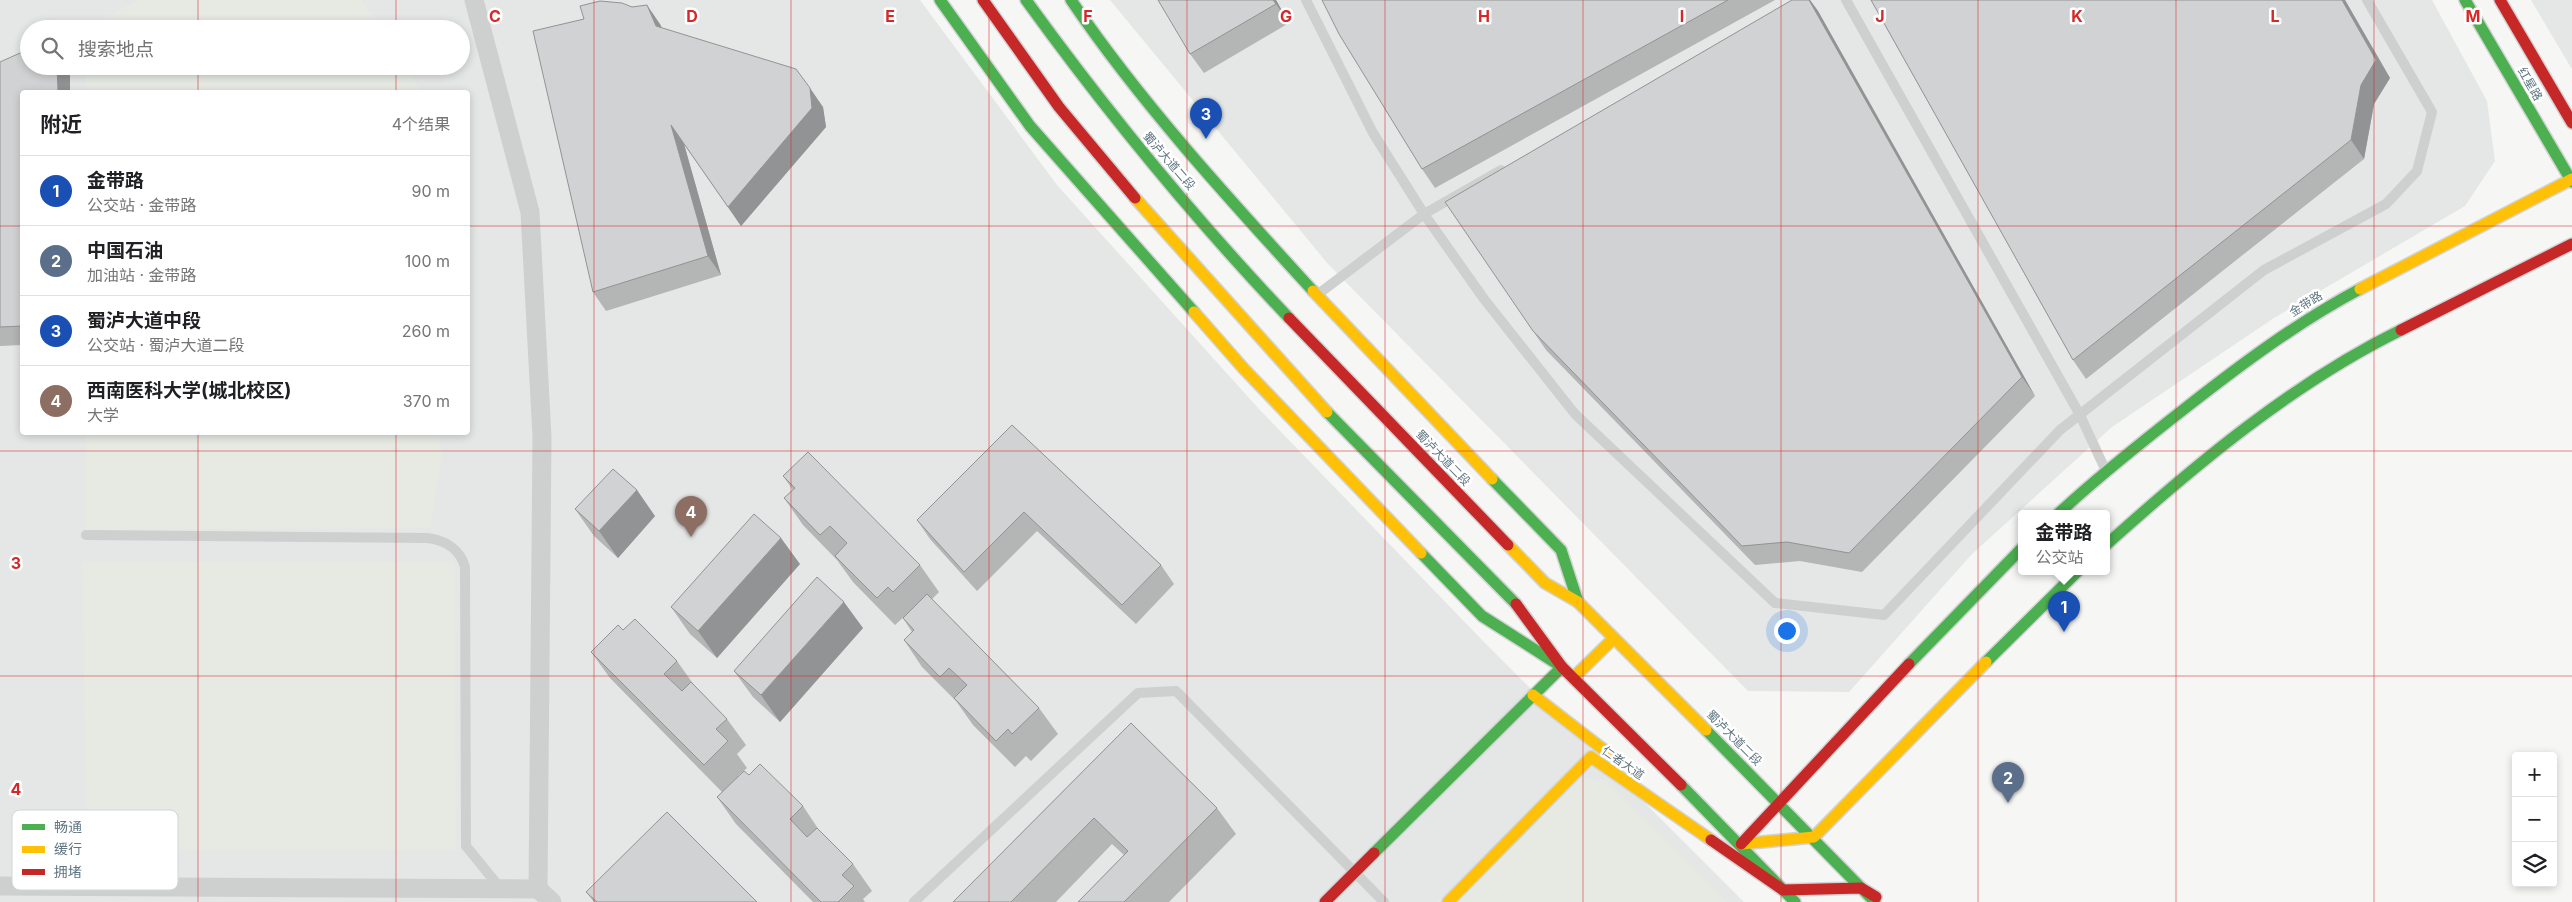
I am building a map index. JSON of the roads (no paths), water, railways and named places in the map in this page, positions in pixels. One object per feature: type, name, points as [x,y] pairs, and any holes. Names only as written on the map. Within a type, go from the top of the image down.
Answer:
[{"type":"main road","points":[[940,0],[1030,126],[1244,369],[1482,616],[1562,666]]},
{"type":"main road","points":[[983,0],[1059,107],[1114,174],[1222,298],[1334,420],[1510,595],[1562,666],[1573,678],[1740,844],[1794,902]]},
{"type":"main road","name":"蜀泸大道二段","points":[[1026,0],[1085,81],[1133,141],[1247,272],[1545,583],[1578,602],[1814,837],[1875,902]]},
{"type":"main road","points":[[1071,0],[1132,81],[1220,188],[1317,295],[1561,550],[1578,602]]},
{"type":"main road","name":"红星路","points":[[2465,0],[2571,180]]},
{"type":"main road","name":"红星路","points":[[2500,0],[2572,123]]},
{"type":"main road","points":[[2556,95],[2572,103]]},
{"type":"main road","name":"金带路","points":[[2062,510],[2106,470],[2231,372],[2328,306],[2571,180]]},
{"type":"main road","points":[[2110,541],[2152,504],[2222,448],[2331,367],[2374,343],[2572,244]]},
{"type":"main road","points":[[1740,844],[1880,693],[2018,552]]},
{"type":"main road","points":[[1740,844],[1814,837],[2036,610],[2074,575]]},
{"type":"main road","points":[[1573,678],[1614,638]]},
{"type":"main road","points":[[1325,902],[1562,666]]},
{"type":"main road","name":"仁者大道","points":[[1533,695],[1783,890]]},
{"type":"main road","name":"仁者大道","points":[[1448,902],[1591,757],[1783,890]]},
{"type":"main road","points":[[1783,890],[1861,888],[1883,902]]},
{"type":"street","points":[[474,0],[530,212],[542,437],[538,889]]},
{"type":"street","points":[[124,890],[278,895],[538,889],[552,902]]},
{"type":"lane","points":[[1306,0],[1373,133],[1424,214],[1484,299],[1575,414],[1775,603],[1884,615],[2060,430],[2264,270],[2386,204],[2417,171],[2432,112],[2367,0]]},
{"type":"lane","points":[[1846,0],[2080,415],[2106,470]]},
{"type":"lane","points":[[1317,295],[1424,214],[1509,166]]},
{"type":"lane","points":[[86,535],[427,538],[448,544],[457,551],[465,567],[466,846],[501,889]]},
{"type":"lane","points":[[914,902],[1138,693],[1176,691],[1384,902]]},
{"type":"place","name":"蜀泸大道中段","points":[[1206,139]]},
{"type":"place","name":"西南医科大学(城北校区)","points":[[691,537]]},
{"type":"place","name":"金带路","points":[[2064,632]]},
{"type":"place","name":"中国石油","points":[[2008,803]]}]
